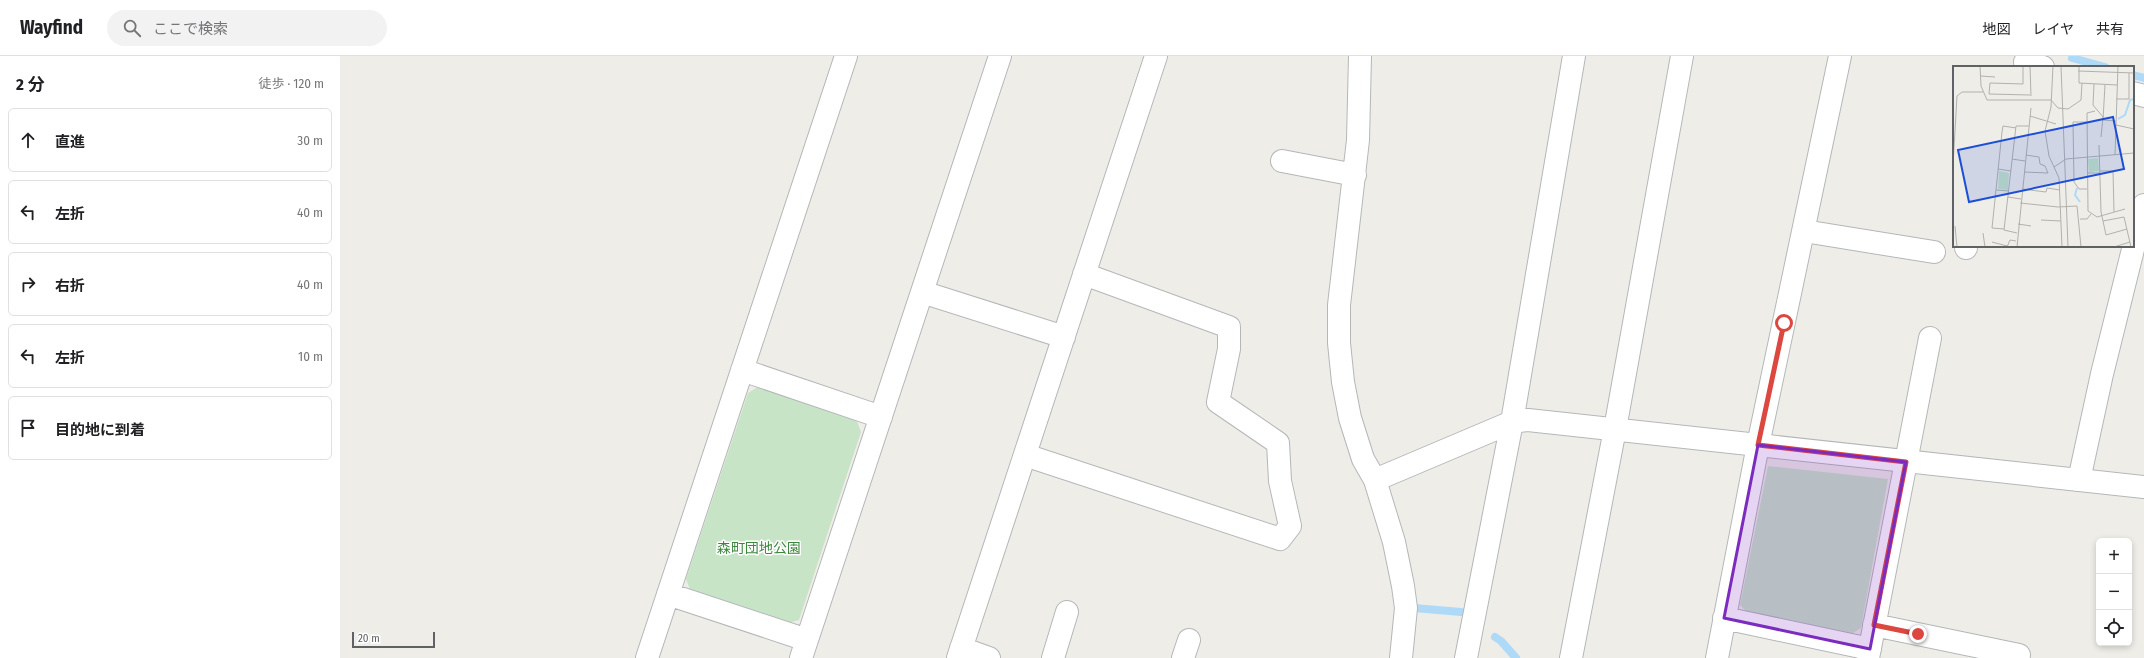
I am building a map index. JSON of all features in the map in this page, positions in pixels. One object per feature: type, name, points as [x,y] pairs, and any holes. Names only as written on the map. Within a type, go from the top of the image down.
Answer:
[{"type":"street","points":[[647,658],[846,56]]},
{"type":"street","points":[[668,594],[804,649],[1000,56]]},
{"type":"street","points":[[989,658],[959,653],[1156,56]]},
{"type":"street","points":[[1360,56],[1355,175],[1339,305],[1339,343],[1343,382],[1350,418],[1362,459],[1376,480],[1394,542],[1403,586],[1406,608],[1401,658]]},
{"type":"street","points":[[1466,658],[1512,422],[1574,56]]},
{"type":"street","points":[[1571,658],[1615,429],[1682,56]]},
{"type":"street","points":[[1717,658],[1758,445],[1840,56]]},
{"type":"street","points":[[2134,93],[2144,96]]},
{"type":"street","points":[[1282,161],[1355,175]]},
{"type":"street","points":[[2134,245],[2144,205]]},
{"type":"street","points":[[1804,231],[1934,252]]},
{"type":"street","points":[[2079,480],[2102,374],[2134,247]]},
{"type":"street","points":[[1025,455],[1280,539],[1290,526],[1280,481],[1278,443],[1218,402],[1229,349],[1229,327],[1084,274]]},
{"type":"street","points":[[922,292],[1064,337]]},
{"type":"street","points":[[1724,618],[1869,653],[1930,338]]},
{"type":"street","points":[[742,370],[881,417]]},
{"type":"street","points":[[1376,480],[1512,422],[1528,420],[2144,487]]},
{"type":"street","points":[[1053,658],[1067,612]]},
{"type":"street","points":[[1874,625],[2019,655],[2018,658]]},
{"type":"highlighted area","points":[[1758,445],[1906,462],[1870,649],[1724,618]]},
{"type":"green space","name":"森町団地公園","points":[[761,385],[856,419],[861,432],[799,620],[785,624],[691,592],[686,579],[748,393]]},
{"type":"green space","points":[[1768,466],[1888,479],[1861,628],[1850,635],[1748,613],[1740,605]]},
{"type":"waterway","points":[[2072,58],[2101,66]]},
{"type":"waterway","points":[[2134,75],[2144,78]]},
{"type":"waterway","points":[[1414,608],[1461,612]]},
{"type":"waterway","points":[[1495,637],[1501,641],[1516,658]]},
{"type":"route","points":[[1784,323],[1758,445],[1906,462],[1874,625],[1918,634]]}]
